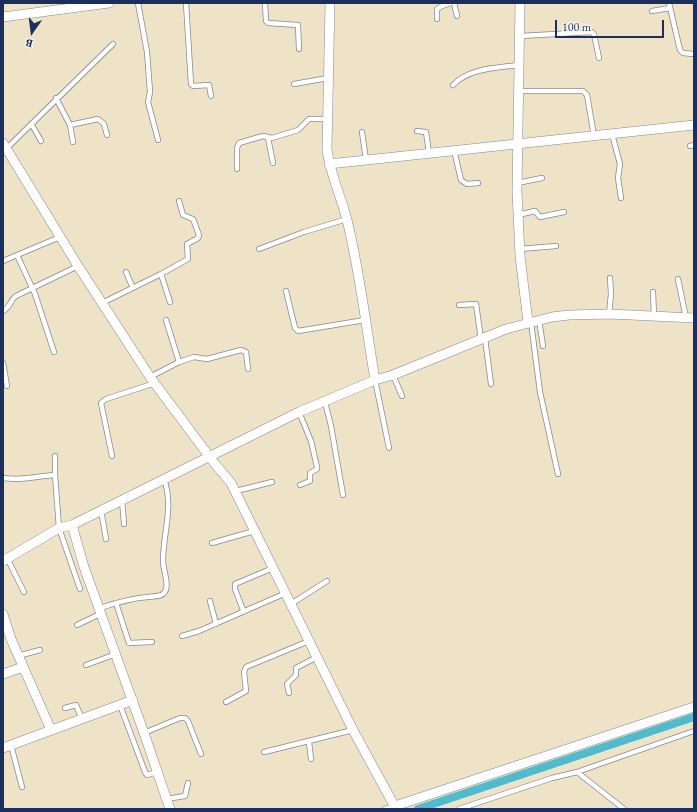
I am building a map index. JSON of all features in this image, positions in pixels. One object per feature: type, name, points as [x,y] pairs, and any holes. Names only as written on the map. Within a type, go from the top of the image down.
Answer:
[{"type":"street","points":[[3,16],[109,3]]},
{"type":"street","points":[[330,3],[327,149],[329,164],[346,219],[375,380]]},
{"type":"street","points":[[520,3],[517,183],[519,249],[533,321]]},
{"type":"street","points":[[329,164],[694,125]]},
{"type":"street","points":[[5,146],[60,238],[153,380],[215,464],[223,471],[236,491],[353,730],[395,807],[694,707]]},
{"type":"street","points":[[5,560],[65,527],[299,412],[375,380],[393,375],[533,321],[569,314],[609,314],[690,318]]},
{"type":"street","points":[[65,527],[84,567],[115,655],[127,702],[144,733],[153,773],[170,809]]},
{"type":"street","points":[[3,614],[18,656],[51,730]]},
{"type":"street","points":[[3,674],[23,666]]},
{"type":"street","points":[[7,746],[127,702]]},
{"type":"lane","points":[[138,3],[147,52],[150,92],[148,102],[158,140]]},
{"type":"lane","points":[[186,3],[191,84],[193,86],[209,85],[211,96]]},
{"type":"lane","points":[[265,3],[266,21],[268,23],[298,25],[299,49]]},
{"type":"lane","points":[[437,19],[437,9],[451,3]]},
{"type":"lane","points":[[454,3],[457,16]]},
{"type":"lane","points":[[652,11],[670,5],[680,50],[683,53],[694,54]]},
{"type":"lane","points":[[520,36],[592,32],[594,34],[599,58]]},
{"type":"lane","points":[[5,146],[32,124],[56,98],[113,44]]},
{"type":"lane","points":[[453,85],[463,76],[471,73],[519,65]]},
{"type":"lane","points":[[294,84],[328,78]]},
{"type":"lane","points":[[519,91],[583,91],[587,96],[594,136]]},
{"type":"lane","points":[[56,98],[70,125],[73,142]]},
{"type":"lane","points":[[237,169],[238,145],[263,136],[268,138],[298,130],[309,119],[327,118]]},
{"type":"lane","points":[[70,125],[98,119],[102,121],[107,135]]},
{"type":"lane","points":[[32,124],[41,141]]},
{"type":"lane","points":[[417,131],[426,132],[429,153]]},
{"type":"lane","points":[[362,132],[366,160]]},
{"type":"lane","points":[[612,134],[620,167],[618,178],[621,198]]},
{"type":"lane","points":[[268,138],[273,163]]},
{"type":"lane","points":[[454,150],[461,180],[467,184],[478,183]]},
{"type":"lane","points":[[517,183],[542,178]]},
{"type":"lane","points":[[102,303],[187,260],[189,257],[187,242],[199,237],[193,219],[183,215],[179,201]]},
{"type":"lane","points":[[518,215],[535,211],[540,217],[564,212]]},
{"type":"lane","points":[[259,249],[304,232],[346,219]]},
{"type":"lane","points":[[3,261],[60,238]]},
{"type":"lane","points":[[519,249],[556,246]]},
{"type":"lane","points":[[17,255],[35,294],[54,352]]},
{"type":"lane","points":[[3,311],[9,307],[14,297],[78,266]]},
{"type":"lane","points":[[126,272],[133,288]]},
{"type":"lane","points":[[161,274],[170,302]]},
{"type":"lane","points":[[609,314],[611,294],[610,278]]},
{"type":"lane","points":[[678,279],[690,318]]},
{"type":"lane","points":[[286,290],[295,328],[298,331],[365,320]]},
{"type":"lane","points":[[653,292],[654,316]]},
{"type":"lane","points":[[459,305],[476,304],[492,384]]},
{"type":"lane","points":[[166,320],[179,362]]},
{"type":"lane","points":[[533,321],[542,346]]},
{"type":"lane","points":[[533,321],[540,392],[558,474]]},
{"type":"lane","points":[[112,456],[101,403],[106,398],[153,380],[179,362],[194,357],[207,359],[243,350],[246,352],[248,369]]},
{"type":"lane","points":[[3,363],[7,386]]},
{"type":"lane","points":[[393,375],[402,396]]},
{"type":"lane","points":[[375,380],[389,448]]},
{"type":"lane","points":[[325,402],[330,416],[343,495]]},
{"type":"lane","points":[[299,412],[311,441],[318,467],[310,473],[310,481],[300,485]]},
{"type":"lane","points":[[55,456],[55,475],[65,527],[80,589]]},
{"type":"lane","points":[[3,478],[18,480],[32,476],[55,475]]},
{"type":"lane","points":[[77,625],[116,603],[163,594],[167,588],[163,570],[163,552],[169,501],[168,490],[164,478]]},
{"type":"lane","points":[[236,491],[272,482]]},
{"type":"lane","points":[[122,500],[124,524]]},
{"type":"lane","points":[[102,510],[106,539]]},
{"type":"lane","points":[[212,543],[254,530]]},
{"type":"lane","points":[[5,560],[24,592]]},
{"type":"lane","points":[[243,610],[235,589],[235,584],[273,568]]},
{"type":"lane","points":[[291,604],[327,581]]},
{"type":"lane","points":[[182,636],[216,624],[243,610],[286,593]]},
{"type":"lane","points":[[210,601],[216,624]]},
{"type":"lane","points":[[116,603],[129,643],[152,642]]},
{"type":"lane","points":[[226,702],[246,691],[244,672],[246,667],[309,641]]},
{"type":"lane","points":[[18,656],[40,650]]},
{"type":"lane","points":[[86,665],[115,655]]},
{"type":"lane","points":[[289,692],[288,684],[296,675],[296,668],[317,657]]},
{"type":"lane","points":[[127,702],[146,775],[153,773]]},
{"type":"lane","points":[[66,708],[76,705],[82,719]]},
{"type":"lane","points":[[144,733],[180,718],[185,718],[188,721],[201,754]]},
{"type":"lane","points":[[264,752],[353,730]]},
{"type":"lane","points":[[459,809],[552,778],[577,772],[694,731]]},
{"type":"lane","points":[[309,742],[311,760]]},
{"type":"lane","points":[[7,746],[22,787]]},
{"type":"lane","points":[[577,772],[624,809]]},
{"type":"lane","points":[[166,799],[185,796],[188,783]]},
{"type":"lane","points":[[384,809],[395,807]]},
{"type":"waterway","points":[[418,809],[694,717]]}]
